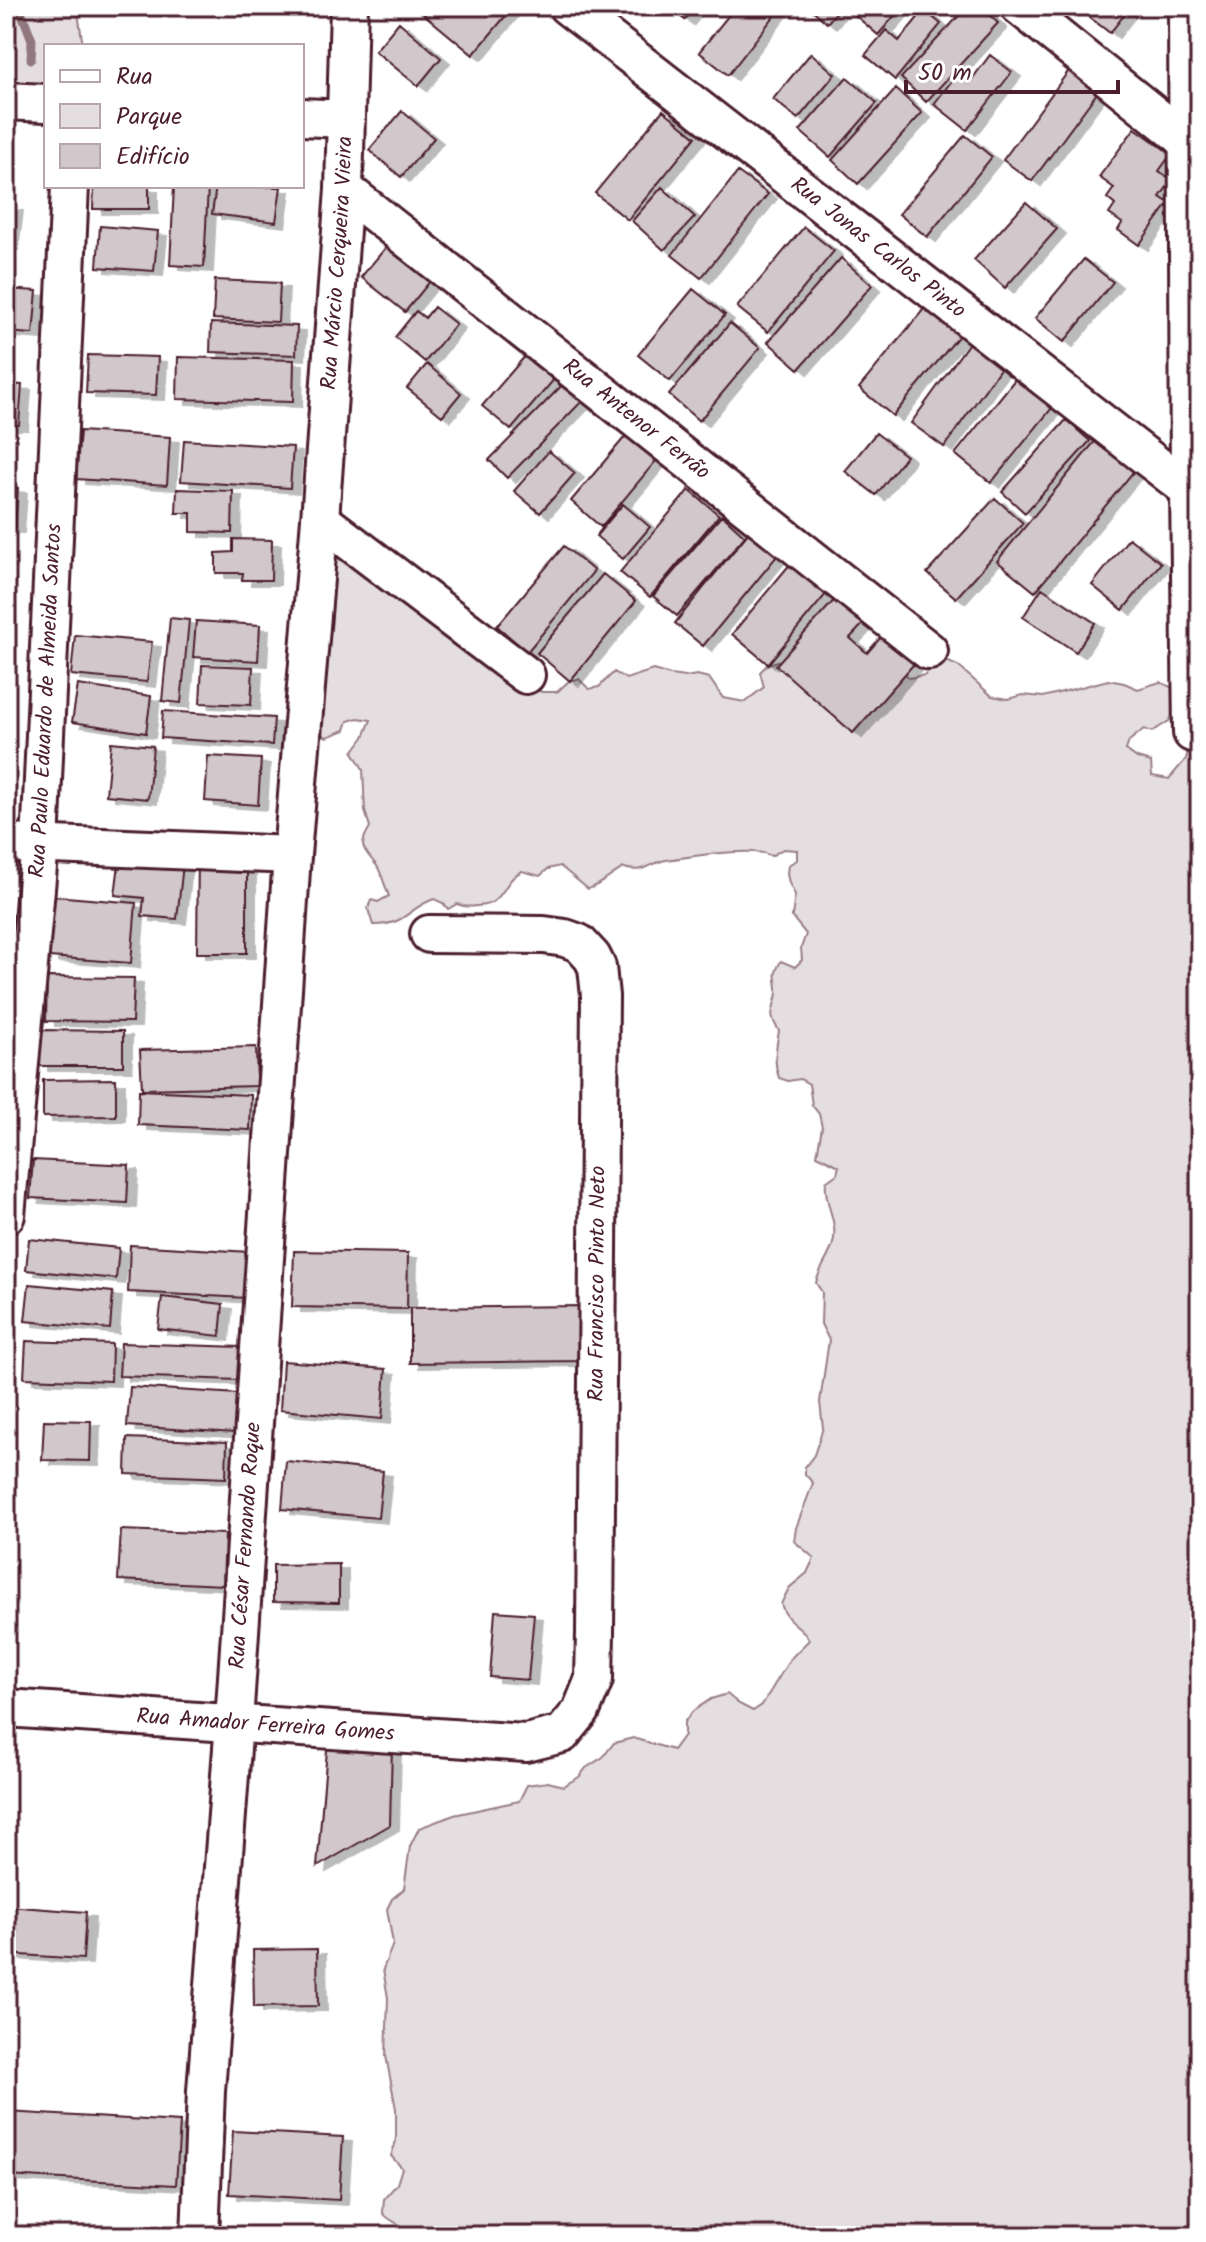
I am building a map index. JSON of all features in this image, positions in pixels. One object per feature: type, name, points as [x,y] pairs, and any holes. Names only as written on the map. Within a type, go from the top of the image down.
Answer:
[{"type":"street","name":"Rua Márcio Cerqueira Vieira","points":[[292,855],[344,189],[349,6]]},
{"type":"street","name":"Rua Jonas Carlos Pinto","points":[[567,6],[1189,490]]},
{"type":"street","points":[[1019,6],[1187,141]]},
{"type":"street","points":[[1187,6],[1192,733]]},
{"type":"street","points":[[6,101],[44,103]]},
{"type":"street","points":[[304,117],[345,119]]},
{"type":"street","name":"Rua Paulo Eduardo de Almeida Santos","points":[[6,1215],[23,844],[70,188]]},
{"type":"street","name":"Rua Antenor Ferrão","points":[[344,189],[929,651]]},
{"type":"street","points":[[320,519],[526,675]]},
{"type":"street","points":[[23,844],[292,855]]},
{"type":"street","name":"Rua César Fernando Roque","points":[[200,2236],[206,2091],[292,855]]},
{"type":"street","name":"Rua Francisco Pinto Neto","points":[[429,934],[565,938],[579,943],[597,967],[594,1679],[581,1711],[562,1734],[526,1743]]},
{"type":"street","name":"Rua Amador Ferreira Gomes","points":[[6,1708],[526,1743]]},
{"type":"green space","points":[[6,6],[77,6],[83,44],[44,44],[44,103],[6,101]]},
{"type":"green space","points":[[320,519],[529,687],[542,692],[557,692],[570,680],[579,679],[589,689],[599,687],[614,672],[626,679],[653,670],[670,675],[709,678],[723,698],[745,702],[764,687],[760,672],[768,664],[785,659],[900,667],[909,678],[925,675],[931,665],[942,659],[958,666],[992,696],[1008,699],[1023,695],[1043,697],[1108,680],[1138,689],[1160,682],[1175,689],[1179,705],[1169,721],[1152,732],[1144,729],[1129,741],[1126,750],[1137,758],[1151,762],[1152,776],[1169,779],[1186,759],[1189,746],[1200,734],[1200,2236],[412,2236],[383,2213],[384,2199],[397,2184],[402,2168],[391,2156],[396,2141],[396,2109],[386,2056],[388,1998],[383,1969],[393,1944],[387,1909],[392,1899],[404,1889],[410,1846],[419,1828],[454,1815],[519,1801],[527,1785],[548,1782],[563,1786],[603,1757],[614,1743],[633,1738],[673,1750],[684,1735],[684,1722],[693,1711],[711,1699],[727,1694],[753,1711],[762,1705],[790,1659],[809,1640],[787,1616],[781,1604],[789,1588],[807,1573],[814,1558],[794,1541],[813,1483],[805,1474],[805,1467],[814,1455],[823,1428],[820,1402],[829,1340],[821,1324],[822,1292],[816,1283],[831,1250],[834,1235],[826,1182],[837,1174],[839,1166],[817,1155],[822,1127],[819,1114],[812,1105],[809,1084],[800,1079],[788,1081],[779,1078],[776,1066],[779,1031],[772,1012],[777,993],[776,971],[781,961],[795,967],[802,960],[801,948],[806,934],[792,917],[795,895],[787,874],[788,865],[797,860],[797,850],[783,849],[771,856],[737,852],[666,860],[641,869],[624,868],[588,889],[560,866],[548,869],[540,876],[522,871],[493,902],[486,905],[469,907],[457,904],[448,909],[434,899],[393,922],[373,925],[368,909],[371,900],[378,902],[389,896],[379,869],[363,844],[370,827],[365,811],[363,769],[353,752],[371,720],[358,718],[348,721],[345,730],[327,737],[316,732]]},
{"type":"building","points":[[414,6],[514,6],[473,55]]},
{"type":"building","points":[[667,6],[696,6],[685,20]]},
{"type":"building","points":[[736,6],[782,6],[728,75],[699,52]]},
{"type":"building","points":[[808,6],[842,6],[827,23]]},
{"type":"building","points":[[850,6],[903,6],[878,35],[848,9]]},
{"type":"building","points":[[968,6],[980,6],[998,23],[926,102],[901,78]]},
{"type":"building","points":[[1075,6],[1131,6],[1110,33]]},
{"type":"building","points":[[924,10],[941,24],[895,80],[865,55],[886,30],[899,41]]},
{"type":"building","points":[[399,22],[441,58],[418,86],[375,51]]},
{"type":"building","points":[[811,53],[835,74],[798,119],[773,99]]},
{"type":"building","points":[[990,55],[1012,72],[967,130],[934,104],[957,74],[969,83]]},
{"type":"building","points":[[1076,61],[1105,82],[1032,181],[1003,160]]},
{"type":"building","points":[[847,77],[877,103],[830,157],[800,131]]},
{"type":"building","points":[[896,89],[922,113],[858,184],[832,160]]},
{"type":"building","points":[[663,110],[696,137],[628,220],[595,193]]},
{"type":"building","points":[[402,111],[434,138],[401,177],[369,150]]},
{"type":"building","points":[[1135,128],[1171,154],[1159,171],[1172,180],[1160,197],[1169,203],[1139,245],[1118,230],[1122,223],[1109,214],[1115,205],[1107,198],[1114,188],[1099,177]]},
{"type":"building","points":[[965,135],[992,157],[927,237],[899,214]]},
{"type":"building","points":[[738,172],[768,194],[701,278],[672,255]]},
{"type":"building","points":[[662,187],[695,217],[664,250],[632,221]]},
{"type":"building","points":[[94,188],[149,188],[149,209],[93,209]]},
{"type":"building","points":[[174,188],[208,188],[204,267],[170,265]]},
{"type":"building","points":[[216,188],[281,188],[276,222],[212,214]]},
{"type":"building","points":[[1026,202],[1057,229],[1005,288],[974,260]]},
{"type":"building","points":[[6,205],[14,206],[9,245],[6,245]]},
{"type":"building","points":[[100,226],[158,231],[154,271],[97,267]]},
{"type":"building","points":[[804,227],[834,251],[768,332],[737,307]]},
{"type":"building","points":[[393,239],[436,274],[405,312],[361,277]]},
{"type":"building","points":[[841,258],[872,285],[799,369],[768,342]]},
{"type":"building","points":[[1084,259],[1113,282],[1064,342],[1035,318]]},
{"type":"building","points":[[215,280],[280,283],[278,322],[213,319]]},
{"type":"building","points":[[6,289],[37,291],[33,334],[6,332]]},
{"type":"building","points":[[693,289],[725,315],[670,381],[638,355]]},
{"type":"building","points":[[932,299],[966,327],[893,416],[859,388]]},
{"type":"building","points":[[434,307],[456,324],[425,362],[395,337],[416,311],[425,318]]},
{"type":"building","points":[[211,323],[297,326],[296,355],[210,352]]},
{"type":"building","points":[[730,323],[760,348],[699,421],[669,395]]},
{"type":"building","points":[[971,340],[1004,363],[944,447],[911,423]]},
{"type":"building","points":[[533,347],[562,370],[511,430],[482,406]]},
{"type":"building","points":[[88,355],[158,357],[156,395],[86,393]]},
{"type":"building","points":[[178,357],[294,360],[293,402],[177,399]]},
{"type":"building","points":[[427,364],[461,393],[442,416],[407,388]]},
{"type":"building","points":[[572,375],[590,393],[507,478],[489,460]]},
{"type":"building","points":[[1016,378],[1052,408],[991,483],[955,454]]},
{"type":"building","points":[[6,384],[22,385],[19,425],[6,425]]},
{"type":"building","points":[[1066,420],[1090,441],[1025,513],[1002,492]]},
{"type":"building","points":[[635,425],[665,450],[601,527],[571,501]]},
{"type":"building","points":[[80,431],[170,437],[167,485],[76,479]]},
{"type":"building","points":[[876,433],[906,456],[876,495],[845,471]]},
{"type":"building","points":[[184,440],[293,447],[290,488],[181,481]]},
{"type":"building","points":[[1096,440],[1134,471],[1035,592],[997,561]]},
{"type":"building","points":[[549,451],[575,473],[540,513],[514,491]]},
{"type":"building","points":[[6,487],[18,488],[15,528],[6,528]]},
{"type":"building","points":[[177,489],[233,491],[232,533],[191,532],[191,513],[176,513]]},
{"type":"building","points":[[689,490],[719,515],[650,597],[620,572]]},
{"type":"building","points":[[995,498],[1023,523],[956,598],[927,573]]},
{"type":"building","points":[[623,504],[650,527],[623,559],[596,536]]},
{"type":"building","points":[[722,515],[745,536],[677,616],[653,596]]},
{"type":"building","points":[[753,527],[782,550],[703,646],[675,623]]},
{"type":"building","points":[[1129,538],[1161,563],[1123,610],[1092,585]]},
{"type":"building","points":[[233,539],[272,540],[271,580],[242,580],[243,573],[216,573],[216,553],[233,552]]},
{"type":"building","points":[[564,546],[594,571],[527,652],[497,626]]},
{"type":"building","points":[[796,557],[832,587],[768,664],[732,634]]},
{"type":"building","points":[[603,574],[636,601],[570,681],[537,653]]},
{"type":"building","points":[[1042,588],[1095,623],[1076,652],[1023,617]]},
{"type":"building","points":[[838,596],[866,621],[850,638],[867,653],[888,629],[920,657],[853,733],[776,665]]},
{"type":"building","points":[[170,618],[189,620],[181,703],[162,701]]},
{"type":"building","points":[[196,621],[260,625],[258,661],[193,657]]},
{"type":"building","points":[[75,635],[152,642],[147,682],[71,675]]},
{"type":"building","points":[[202,665],[253,667],[251,705],[200,703]]},
{"type":"building","points":[[78,685],[151,696],[146,733],[72,722]]},
{"type":"building","points":[[163,711],[274,718],[272,745],[161,738]]},
{"type":"building","points":[[111,742],[153,746],[148,799],[106,795]]},
{"type":"building","points":[[208,756],[261,759],[258,805],[205,801]]},
{"type":"building","points":[[198,853],[247,853],[247,953],[197,953]]},
{"type":"building","points":[[184,855],[177,919],[142,916],[144,898],[115,895],[119,864]]},
{"type":"building","points":[[54,896],[136,903],[131,963],[49,957]]},
{"type":"building","points":[[47,977],[134,978],[132,1022],[46,1021]]},
{"type":"building","points":[[39,1030],[123,1031],[123,1066],[39,1066]]},
{"type":"building","points":[[256,1047],[257,1086],[142,1089],[140,1050]]},
{"type":"building","points":[[116,1079],[116,1116],[43,1117],[43,1080]]},
{"type":"building","points":[[139,1090],[251,1095],[250,1130],[138,1125]]},
{"type":"building","points":[[33,1160],[129,1165],[127,1203],[30,1198]]},
{"type":"building","points":[[29,1239],[119,1248],[116,1279],[26,1270]]},
{"type":"building","points":[[130,1245],[250,1252],[247,1298],[128,1292]]},
{"type":"building","points":[[294,1251],[408,1253],[407,1309],[292,1307]]},
{"type":"building","points":[[29,1284],[113,1292],[110,1329],[25,1321]]},
{"type":"building","points":[[162,1297],[223,1304],[220,1336],[158,1329]]},
{"type":"building","points":[[583,1306],[584,1361],[410,1363],[410,1308]]},
{"type":"building","points":[[26,1341],[112,1344],[111,1381],[24,1378]]},
{"type":"building","points":[[121,1343],[241,1347],[239,1380],[119,1376]]},
{"type":"building","points":[[283,1361],[386,1369],[382,1419],[280,1410]]},
{"type":"building","points":[[130,1387],[238,1394],[235,1433],[127,1426]]},
{"type":"building","points":[[44,1420],[91,1421],[90,1461],[42,1460]]},
{"type":"building","points":[[127,1438],[227,1442],[226,1478],[126,1474]]},
{"type":"building","points":[[286,1461],[383,1471],[378,1518],[282,1509]]},
{"type":"building","points":[[121,1530],[225,1534],[223,1585],[118,1580]]},
{"type":"building","points":[[339,1564],[339,1603],[273,1602],[273,1565]]},
{"type":"building","points":[[495,1611],[534,1614],[528,1680],[490,1677]]},
{"type":"building","points":[[328,1738],[392,1745],[390,1825],[317,1867]]},
{"type":"building","points":[[6,1906],[86,1912],[83,1959],[6,1954]]},
{"type":"building","points":[[317,1949],[318,2006],[254,2007],[253,1950]]},
{"type":"building","points":[[6,2112],[180,2122],[176,2185],[6,2176]]},
{"type":"building","points":[[233,2131],[343,2137],[339,2200],[229,2194]]},
{"type":"waterway","points":[[19,6],[32,40],[31,59]]}]
